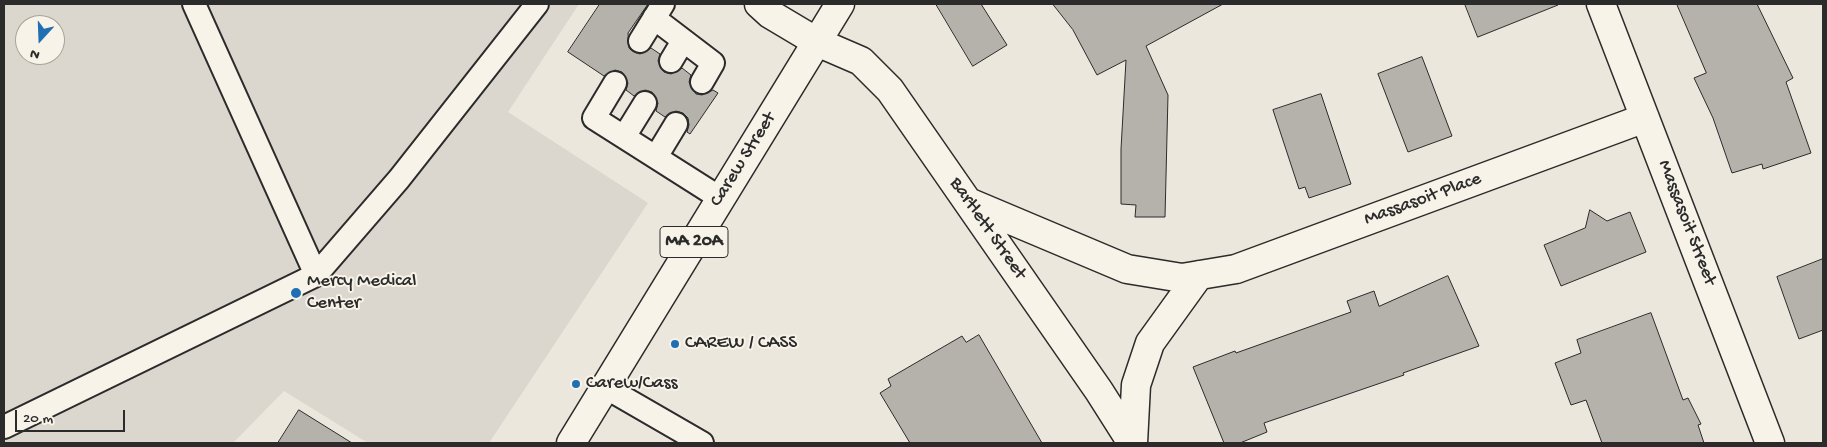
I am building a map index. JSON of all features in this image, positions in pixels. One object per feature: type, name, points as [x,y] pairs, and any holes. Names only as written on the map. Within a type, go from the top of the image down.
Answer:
[{"type":"street","name":"Bartlett Street","points":[[759,4],[770,14],[817,42],[861,60],[884,84],[968,202],[1133,443]]},
{"type":"street","name":"Carew Street","points":[[570,443],[840,4]]},
{"type":"street","name":"Massasoit Street","points":[[1601,4],[1770,443]]},
{"type":"street","name":"Massasoit Place","points":[[968,202],[1127,269],[1182,278],[1199,276],[1236,270],[1645,118]]},
{"type":"street","points":[[1133,443],[1136,385],[1150,343],[1199,276]]},
{"type":"lane","points":[[194,4],[316,275]]},
{"type":"lane","points":[[4,427],[316,275],[399,179],[537,4]]},
{"type":"lane","points":[[640,41],[658,11],[683,41],[713,64],[702,82]]},
{"type":"lane","points":[[671,61],[683,41]]},
{"type":"lane","points":[[615,83],[594,118],[720,198]]},
{"type":"lane","points":[[624,137],[645,103]]},
{"type":"lane","points":[[656,157],[676,124]]},
{"type":"lane","points":[[605,388],[702,443]]},
{"type":"shaded area","name":"Mercy Medical Center","points":[[4,4],[579,4],[508,112],[648,203],[489,443],[368,443],[284,391],[233,443],[4,443]]},
{"type":"building","points":[[600,4],[648,4],[628,33],[629,48],[640,54],[651,48],[660,54],[658,61],[664,72],[671,74],[682,68],[691,75],[689,82],[696,94],[702,95],[713,90],[718,93],[690,134],[687,132],[688,118],[683,113],[676,111],[665,117],[656,111],[658,103],[652,92],[645,90],[634,96],[626,90],[628,83],[622,72],[615,70],[604,76],[568,52]]},
{"type":"building","points":[[936,4],[981,4],[1007,45],[973,66]]},
{"type":"building","points":[[1053,4],[1223,4],[1146,46],[1168,95],[1165,217],[1135,217],[1136,205],[1121,204],[1121,149],[1126,60],[1097,75],[1073,30]]},
{"type":"building","points":[[1465,4],[1557,4],[1558,5],[1478,37]]},
{"type":"building","points":[[1677,4],[1757,4],[1793,78],[1786,82],[1811,153],[1763,169],[1762,164],[1732,173],[1713,118],[1694,78],[1706,73]]},
{"type":"building","points":[[1422,57],[1452,136],[1408,152],[1378,74]]},
{"type":"building","points":[[1321,94],[1351,184],[1309,198],[1305,187],[1299,189],[1273,110]]},
{"type":"building","points":[[1590,210],[1607,221],[1630,212],[1646,252],[1561,286],[1544,245],[1585,228]]},
{"type":"building","points":[[1823,259],[1823,330],[1799,339],[1777,277]]},
{"type":"building","points":[[1448,276],[1479,346],[1403,373],[1404,375],[1264,423],[1267,432],[1240,443],[1224,443],[1193,367],[1351,312],[1347,301],[1374,291],[1379,306]]},
{"type":"building","points":[[1651,313],[1683,400],[1688,398],[1701,424],[1698,425],[1704,443],[1602,443],[1586,400],[1571,405],[1555,363],[1581,353],[1577,340]]},
{"type":"building","points":[[979,335],[1042,443],[910,443],[880,393],[891,386],[888,379],[962,336],[966,342]]},
{"type":"building","points":[[299,410],[352,443],[278,443]]},
{"type":"place","name":"Mercy Medical Center","points":[[296,293]]},
{"type":"place","name":"CAREW / CASS","points":[[675,344]]},
{"type":"place","name":"Carew/Cass","points":[[576,384]]}]
